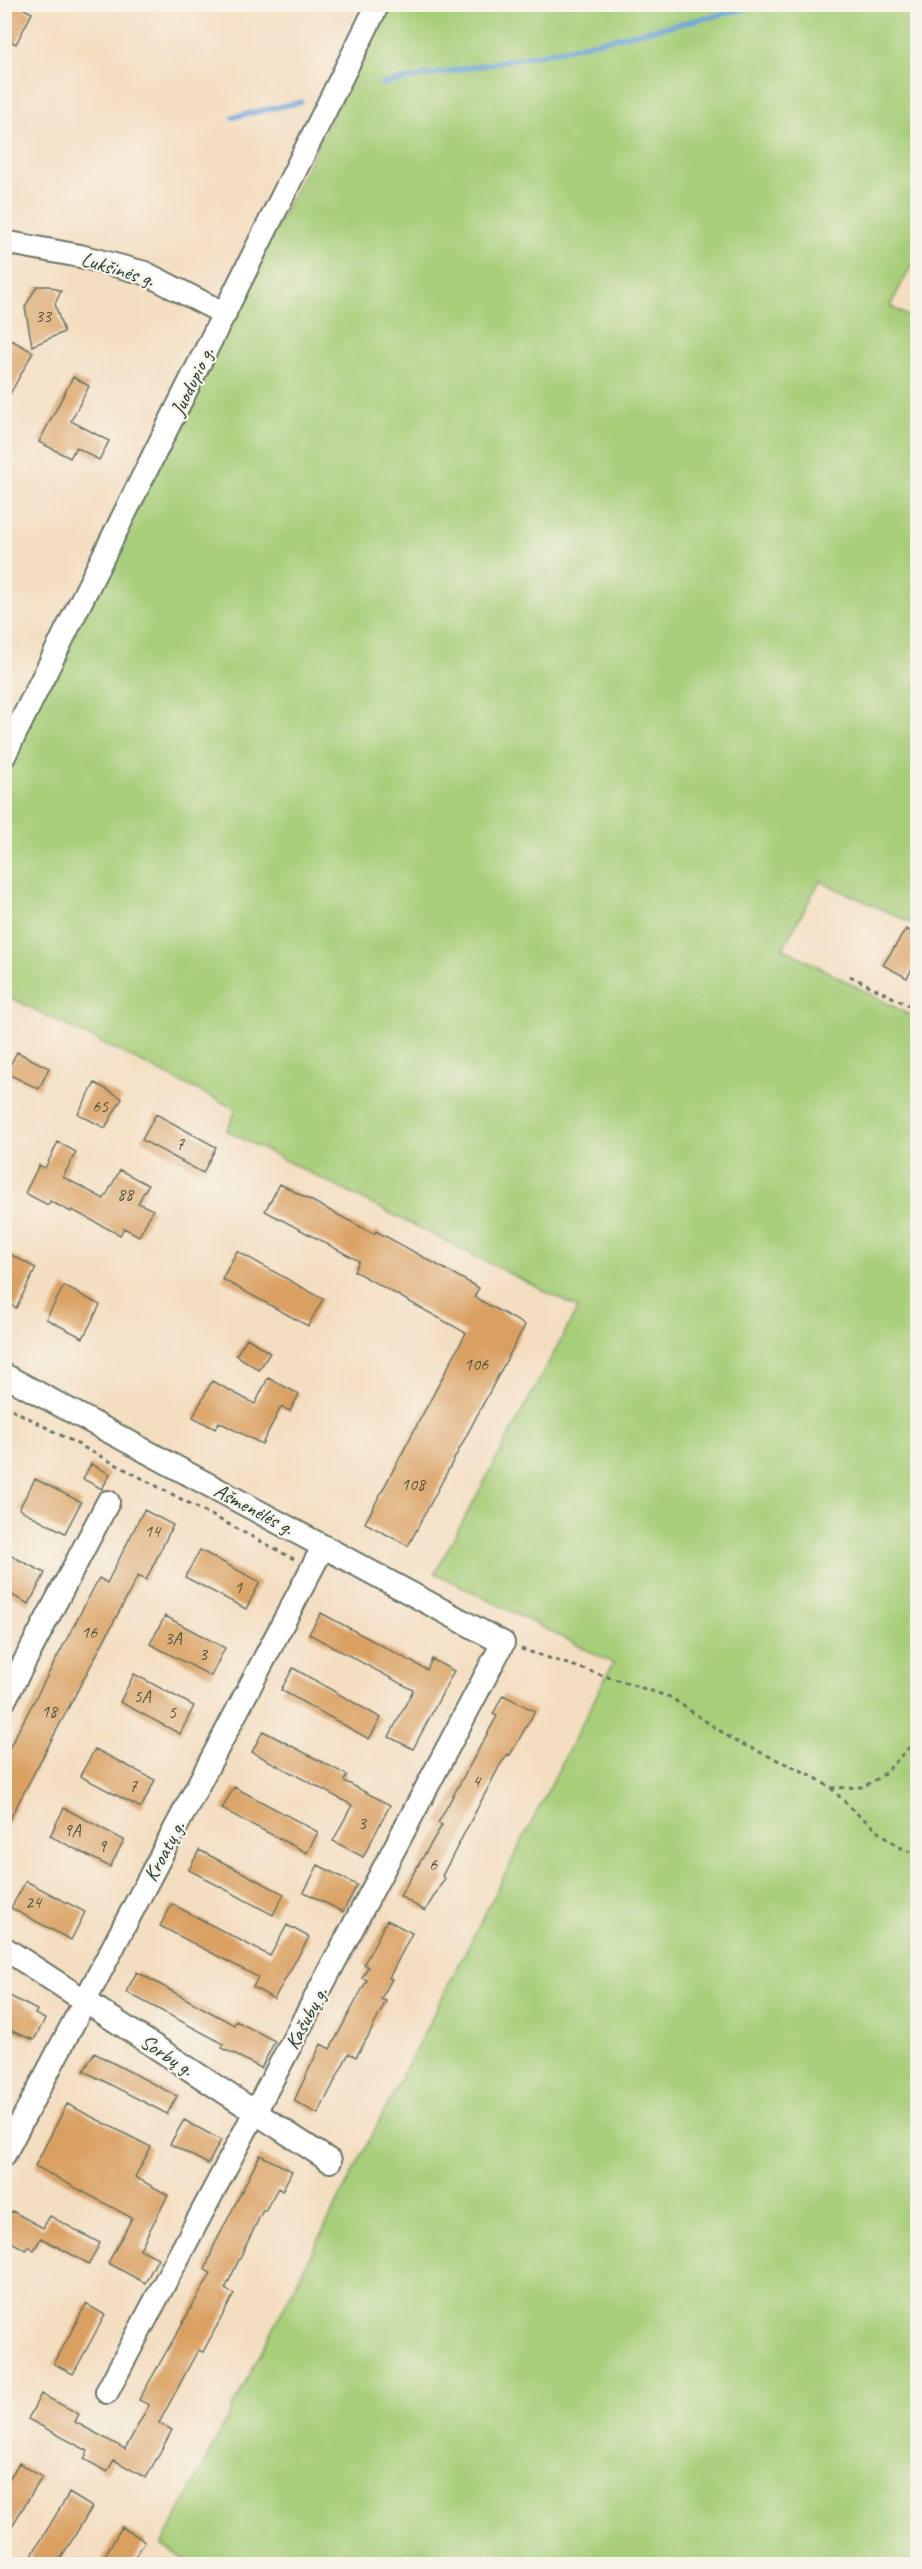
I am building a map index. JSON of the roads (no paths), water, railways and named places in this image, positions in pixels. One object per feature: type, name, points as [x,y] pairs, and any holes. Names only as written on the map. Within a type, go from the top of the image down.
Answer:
[{"type":"street","name":"Juodupio g.","points":[[4,756],[378,4]]},
{"type":"street","name":"Lukšinės g.","points":[[4,242],[80,256],[145,273],[225,314]]},
{"type":"street","name":"Ašmenėlės g.","points":[[4,1375],[503,1643]]},
{"type":"street","points":[[4,1701],[108,1502]]},
{"type":"street","name":"Kroatų g.","points":[[4,2155],[323,1547]]},
{"type":"street","name":"Kašubų g.","points":[[107,2392],[503,1643]]},
{"type":"street","name":"Sorbų g.","points":[[4,1948],[330,2161]]},
{"type":"waterway","points":[[382,84],[537,55],[769,4]]},
{"type":"waterway","points":[[233,117],[301,102]]}]
